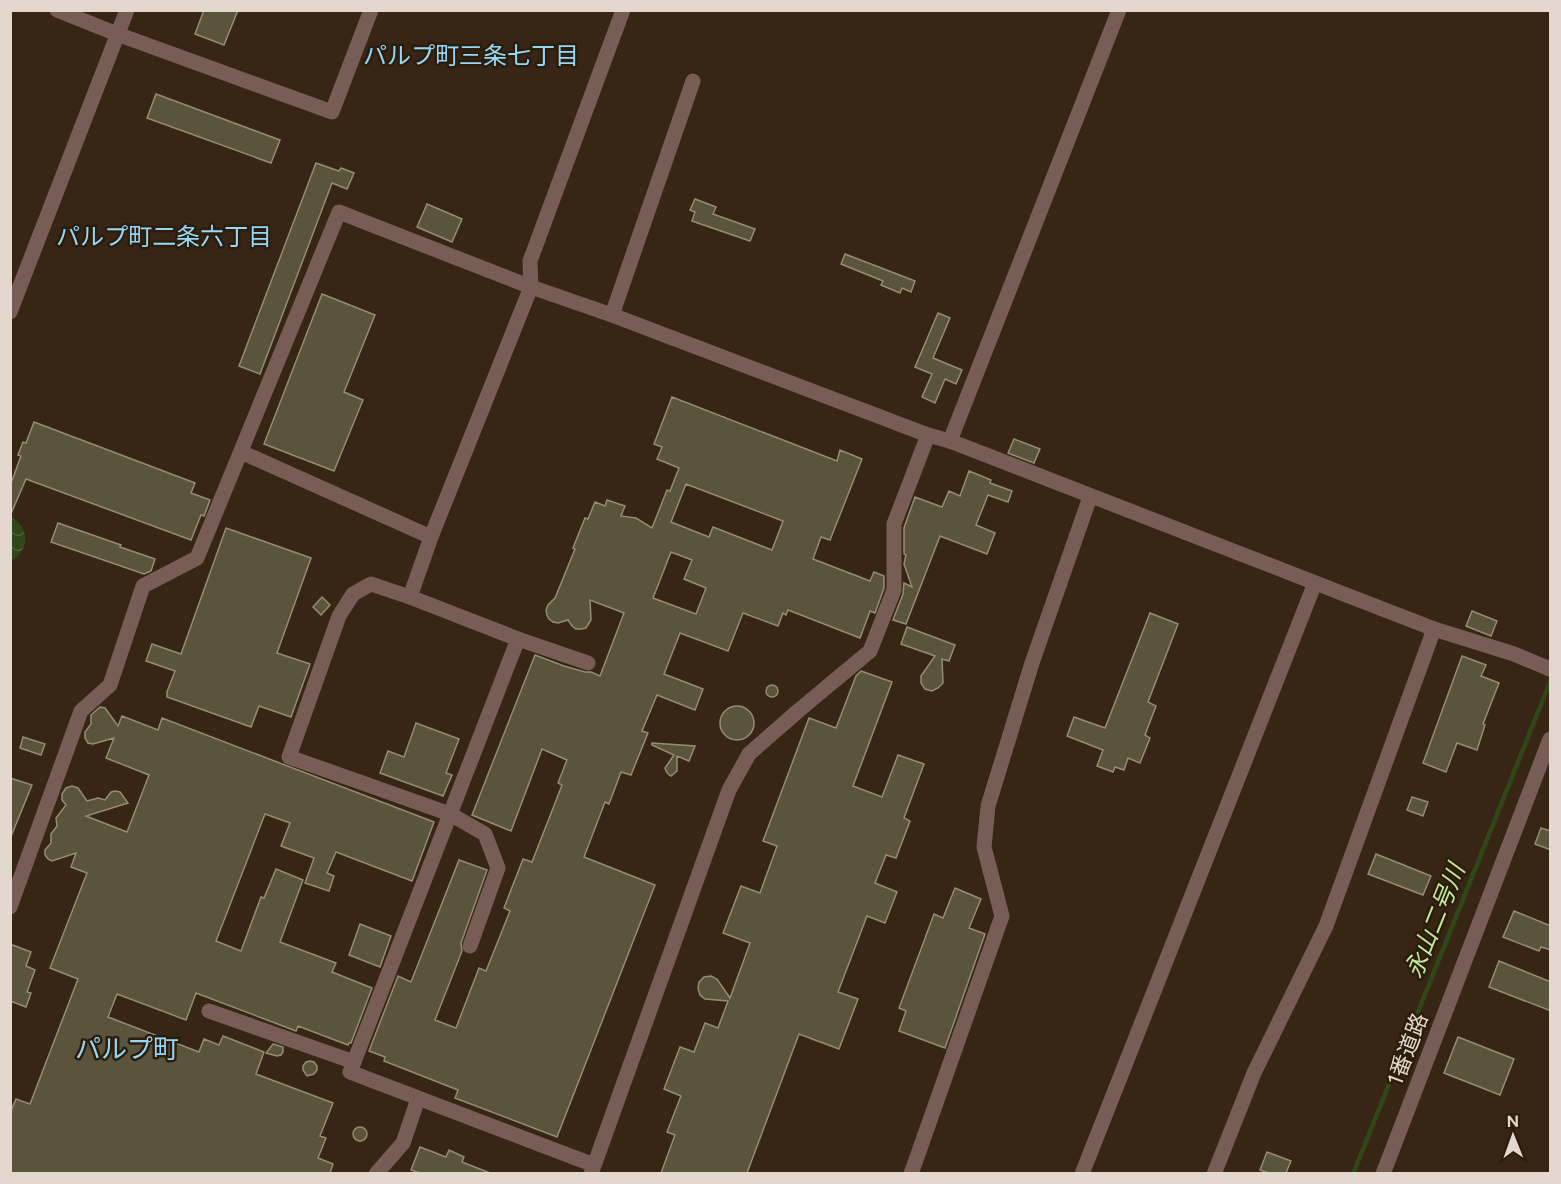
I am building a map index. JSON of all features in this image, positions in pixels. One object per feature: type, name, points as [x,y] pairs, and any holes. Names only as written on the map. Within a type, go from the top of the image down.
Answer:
[{"type":"street","points":[[57,10],[332,112],[371,10]]},
{"type":"street","points":[[10,312],[127,10]]},
{"type":"street","points":[[410,597],[431,537],[531,287],[530,261],[623,10]]},
{"type":"street","points":[[950,441],[1119,10]]},
{"type":"street","points":[[612,315],[693,81]]},
{"type":"street","points":[[10,907],[81,711],[110,685],[143,586],[197,558],[339,212],[531,287],[612,315],[928,435],[950,441],[1434,629],[1514,654],[1551,669]]},
{"type":"street","points":[[518,639],[350,1072],[592,1169],[729,790],[749,754],[870,651],[894,590],[894,524],[928,435]]},
{"type":"street","points":[[241,452],[431,537]]},
{"type":"street","points":[[911,1173],[1002,916],[984,848],[988,806],[1032,663],[1090,496]]},
{"type":"street","points":[[1082,1173],[1315,583]]},
{"type":"street","points":[[470,946],[498,868],[485,834],[450,814],[289,757],[339,616],[353,594],[371,584],[588,663]]},
{"type":"street","points":[[1214,1173],[1254,1073],[1326,926],[1434,629]]},
{"type":"street","name":"1番道路","points":[[1383,1173],[1551,739]]},
{"type":"street","points":[[209,1011],[354,1062]]},
{"type":"street","points":[[376,1173],[403,1143],[418,1099]]},
{"type":"water","points":[[11,517],[22,527],[25,539],[22,551],[11,561]]},
{"type":"building","points":[[204,10],[238,10],[224,45],[195,34]]},
{"type":"building","points":[[156,94],[280,140],[271,163],[147,118]]},
{"type":"building","points":[[316,163],[339,171],[341,168],[354,173],[347,189],[332,183],[260,374],[239,366]]},
{"type":"building","points":[[695,199],[716,207],[713,214],[755,229],[750,241],[692,221],[695,212],[690,210]]},
{"type":"building","points":[[427,204],[462,219],[452,242],[417,227]]},
{"type":"building","points":[[845,254],[915,281],[911,292],[902,288],[900,293],[881,285],[883,281],[841,264]]},
{"type":"building","points":[[322,294],[375,315],[344,392],[363,400],[334,471],[264,444]]},
{"type":"building","points":[[938,313],[950,318],[933,358],[962,370],[956,384],[945,379],[935,403],[922,397],[932,374],[915,367]]},
{"type":"building","points":[[672,397],[837,461],[840,450],[862,459],[830,540],[821,537],[813,559],[870,581],[874,572],[884,576],[884,588],[875,613],[870,611],[860,638],[788,610],[786,615],[783,613],[778,626],[743,613],[728,651],[680,633],[664,674],[703,689],[695,710],[657,695],[642,731],[648,733],[631,775],[621,772],[609,804],[605,802],[584,857],[655,885],[557,1137],[455,1098],[458,1090],[384,1061],[385,1057],[369,1051],[398,976],[411,982],[459,860],[487,870],[461,943],[462,951],[435,1020],[456,1028],[479,968],[486,971],[510,911],[504,908],[523,859],[532,862],[562,785],[558,783],[567,760],[542,749],[511,831],[472,815],[535,655],[600,676],[624,613],[590,600],[591,620],[586,628],[576,629],[568,620],[553,622],[549,619],[546,610],[555,598],[585,518],[588,519],[595,502],[605,506],[607,500],[625,506],[621,516],[636,518],[652,528],[667,490],[670,491],[679,468],[657,459],[662,447],[654,444]],"holes":[[[686,484],[783,521],[772,550],[713,527],[709,537],[671,522]],[[671,552],[692,560],[684,579],[706,588],[696,614],[653,598]]]},
{"type":"building","points":[[34,422],[195,483],[191,493],[210,500],[191,540],[26,479],[10,516],[10,486],[21,456],[18,455],[23,442],[26,443]]},
{"type":"building","points":[[1014,439],[1040,449],[1034,463],[1008,453]]},
{"type":"building","points":[[969,471],[991,480],[990,483],[1012,491],[1008,502],[988,495],[976,525],[995,533],[987,554],[940,536],[906,624],[893,620],[903,594],[904,583],[912,587],[904,564],[906,555],[904,554],[904,528],[915,497],[942,507],[949,491],[960,496]]},
{"type":"building","points":[[58,523],[155,559],[151,571],[144,574],[51,542]]},
{"type":"building","points":[[226,528],[311,558],[277,653],[310,664],[291,717],[259,706],[251,727],[167,697],[175,671],[146,661],[152,644],[181,654]]},
{"type":"building","points":[[322,597],[330,605],[321,615],[313,607]]},
{"type":"building","points":[[1472,611],[1497,621],[1491,636],[1466,626]]},
{"type":"building","points":[[1150,613],[1178,624],[1148,702],[1156,706],[1145,735],[1150,738],[1140,763],[1128,758],[1124,770],[1115,767],[1113,772],[1097,766],[1103,750],[1067,736],[1074,717],[1105,728]]},
{"type":"building","points":[[907,627],[955,645],[949,661],[942,659],[943,683],[932,691],[925,689],[921,683],[921,676],[935,656],[901,644]]},
{"type":"building","points":[[1462,656],[1486,665],[1481,676],[1499,683],[1483,724],[1485,725],[1477,750],[1457,743],[1446,772],[1423,763]]},
{"type":"building","points":[[861,671],[892,682],[853,786],[882,797],[898,755],[924,764],[904,818],[910,821],[896,858],[886,855],[875,883],[897,892],[885,923],[867,916],[838,992],[858,999],[839,1049],[799,1034],[747,1173],[661,1173],[675,1135],[667,1132],[681,1096],[664,1089],[680,1047],[694,1052],[705,1023],[718,1028],[728,1001],[705,999],[700,995],[699,982],[704,977],[711,976],[717,979],[730,998],[750,943],[723,933],[741,886],[760,893],[777,846],[763,841],[809,718],[836,728],[856,676]]},
{"type":"building","points":[[774,685],[778,691],[774,697],[770,697],[766,689]]},
{"type":"building","points":[[737,706],[749,711],[754,723],[749,735],[737,740],[725,735],[720,723],[725,711]]},
{"type":"building","points":[[100,707],[105,708],[118,726],[122,716],[158,730],[162,718],[434,822],[412,881],[336,852],[327,873],[334,876],[329,891],[305,883],[314,858],[281,846],[290,823],[265,814],[216,941],[241,951],[261,897],[264,898],[276,869],[303,880],[280,942],[336,963],[332,972],[372,988],[351,1043],[348,1045],[298,1026],[296,1031],[196,993],[186,1020],[117,994],[108,1017],[199,1052],[204,1039],[219,1045],[223,1036],[264,1052],[256,1074],[333,1103],[320,1136],[326,1138],[318,1158],[333,1164],[330,1173],[10,1173],[10,1113],[16,1099],[30,1104],[78,979],[50,968],[87,873],[71,867],[76,853],[52,861],[45,855],[45,850],[51,843],[51,834],[57,826],[56,818],[66,805],[62,800],[62,794],[66,788],[72,786],[78,788],[87,801],[98,798],[105,800],[111,792],[120,792],[128,803],[86,816],[127,832],[149,775],[106,758],[114,738],[93,744],[88,743],[85,732],[91,724],[91,715]]},
{"type":"building","points":[[416,723],[459,739],[446,773],[452,775],[443,796],[380,773],[388,751],[404,757]]},
{"type":"building","points":[[23,737],[45,744],[41,755],[20,748]]},
{"type":"building","points":[[652,743],[695,746],[689,761],[677,756],[677,771],[671,776],[665,768],[674,755]]},
{"type":"building","points":[[10,778],[32,785],[12,834],[10,834]]},
{"type":"building","points":[[1412,797],[1428,802],[1423,816],[1407,810]]},
{"type":"building","points":[[1541,828],[1551,831],[1551,850],[1535,844]]},
{"type":"building","points":[[1376,854],[1431,876],[1423,895],[1368,874]]},
{"type":"building","points":[[955,888],[981,899],[969,928],[985,934],[945,1048],[899,1031],[906,1011],[899,1008],[934,914],[943,918]]},
{"type":"building","points":[[1514,911],[1551,926],[1551,950],[1541,947],[1539,951],[1503,937]]},
{"type":"building","points":[[360,924],[391,936],[380,967],[349,955]]},
{"type":"building","points":[[10,944],[31,952],[26,966],[35,970],[27,992],[31,993],[26,1007],[10,1001]]},
{"type":"building","points":[[1499,961],[1551,982],[1551,1011],[1489,987]]},
{"type":"building","points":[[1458,1037],[1514,1059],[1500,1095],[1444,1073]]},
{"type":"building","points":[[273,1044],[283,1047],[281,1055],[266,1053]]},
{"type":"building","points":[[310,1061],[314,1062],[317,1070],[314,1074],[307,1076],[303,1066]]},
{"type":"building","points":[[360,1127],[365,1129],[367,1134],[365,1139],[360,1141],[355,1139],[353,1134],[355,1129]]},
{"type":"building","points":[[420,1147],[446,1157],[449,1150],[464,1157],[462,1162],[490,1173],[420,1173],[411,1170]]},
{"type":"building","points":[[1267,1152],[1291,1161],[1286,1173],[1269,1173],[1260,1170]]},
{"type":"waterway","name":"永山二号川","points":[[1353,1174],[1550,682]]},
{"type":"district","name":"パルプ町三条七丁目","points":[[471,56]]},
{"type":"district","name":"パルプ町二条六丁目","points":[[164,237]]},
{"type":"district","name":"パルプ町","points":[[127,1049]]}]
